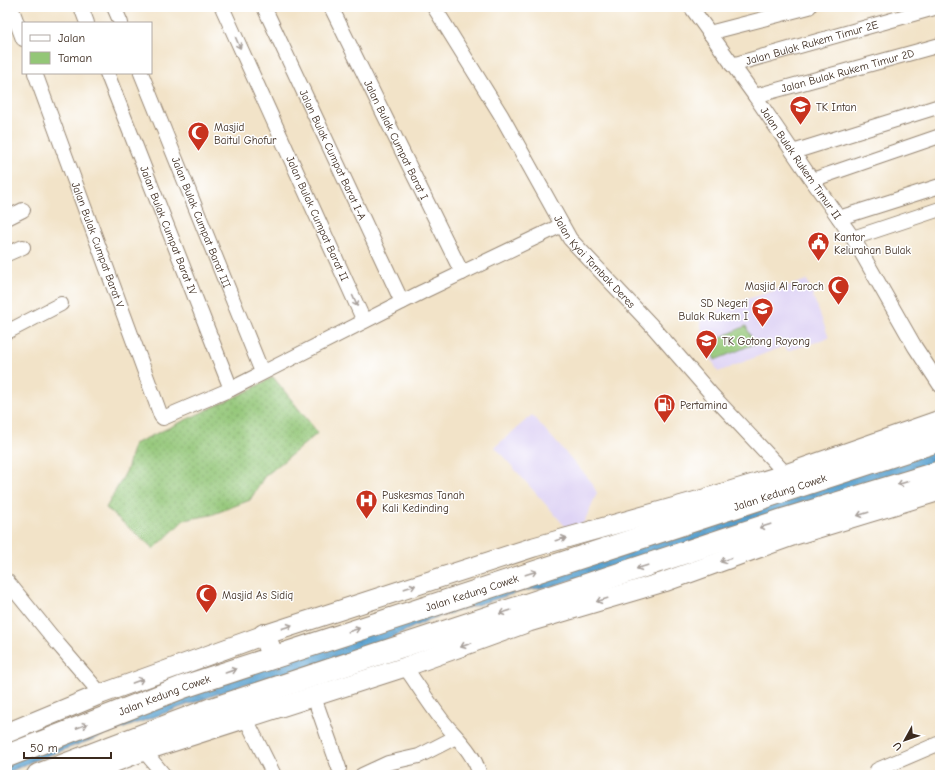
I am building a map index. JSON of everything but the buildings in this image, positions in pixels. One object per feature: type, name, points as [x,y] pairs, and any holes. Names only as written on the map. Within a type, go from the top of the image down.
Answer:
[{"type":"highway","name":"Jalan Kedung Cowek","points":[[38,775],[396,639],[421,622],[791,480],[940,440]]},
{"type":"highway","name":"Jalan Kedung Cowek","points":[[7,756],[183,687],[273,657],[396,639],[421,622],[789,528],[940,472]]},
{"type":"highway","points":[[264,635],[273,657]]},
{"type":"main road","name":"Jalan Kedung Cowek","points":[[7,733],[101,694],[264,635],[534,547],[704,499],[791,480],[940,420]]},
{"type":"main road","name":"Jalan Kedung Cowek","points":[[82,775],[144,751],[314,697],[396,639],[529,622],[664,582],[789,528],[940,490]]},
{"type":"street","points":[[11,7],[22,36]]},
{"type":"street","points":[[81,7],[87,22]]},
{"type":"street","points":[[114,7],[121,22]]},
{"type":"street","name":"Jalan Bulak Cumpat Barat II","points":[[222,7],[364,321]]},
{"type":"street","name":"Jalan Bulak Cumpat Barat I-A","points":[[264,7],[402,302]]},
{"type":"street","name":"Jalan Bulak Cumpat Barat I","points":[[331,7],[462,273]]},
{"type":"street","name":"Jalan Kyai Tambak Deres","points":[[434,7],[501,115],[570,239],[654,328],[713,396],[791,480]]},
{"type":"street","name":"Jalan Bulak Rukem Timur II","points":[[691,7],[755,96],[853,238],[915,347],[940,385]]},
{"type":"street","points":[[709,33],[809,7]]},
{"type":"street","name":"Jalan Bulak Rukem Timur 2E","points":[[732,65],[938,7]]},
{"type":"street","name":"Jalan Bulak Rukem Timur 2D","points":[[755,96],[940,45]]},
{"type":"street","name":"Jalan Bulak Cumpat Barat V","points":[[36,74],[161,416],[165,418],[231,389]]},
{"type":"street","name":"Jalan Bulak Cumpat Barat IV","points":[[106,74],[231,389]]},
{"type":"street","name":"Jalan Bulak Cumpat Barat III","points":[[141,74],[262,372]]},
{"type":"street","points":[[793,152],[940,106]]},
{"type":"street","points":[[812,180],[940,136]]},
{"type":"street","points":[[839,218],[940,186]]},
{"type":"street","points":[[853,238],[940,209]]},
{"type":"street","points":[[7,218],[23,210]]},
{"type":"street","points":[[231,389],[402,302],[562,225]]},
{"type":"street","points":[[7,254],[23,247]]},
{"type":"street","points":[[7,332],[61,304]]},
{"type":"street","points":[[7,581],[101,694]]},
{"type":"street","points":[[396,639],[441,719],[468,749],[474,759],[480,775]]},
{"type":"street","points":[[314,697],[339,768]]},
{"type":"street","points":[[246,719],[274,775]]},
{"type":"street","points":[[362,775],[388,763],[419,756],[456,737]]},
{"type":"street","points":[[877,770],[940,743]]},
{"type":"street","points":[[144,751],[164,775]]},
{"type":"shaded area","name":"SD Negeri Bulak Rukem I","points":[[807,280],[829,338],[788,351],[784,346],[718,372],[704,344],[700,319],[732,304]]},
{"type":"shaded area","points":[[532,415],[590,480],[597,493],[584,522],[571,533],[495,447]]},
{"type":"green space","points":[[746,326],[754,344],[715,360],[708,343]]},
{"type":"green space","points":[[273,377],[318,433],[264,477],[250,500],[211,515],[184,520],[154,549],[106,508],[127,470],[134,444],[248,391]]},
{"type":"water","points":[[940,446],[940,462],[553,586],[522,591],[428,620],[383,642],[259,684],[245,684],[33,761],[7,773],[7,760],[160,702]]},
{"type":"place","name":"TK Intan","points":[[800,126]]},
{"type":"place","name":"Masjid Baitul Ghofur","points":[[199,152]]},
{"type":"place","name":"Kantor Kelurahan Bulak","points":[[819,262]]},
{"type":"place","name":"Masjid Al Faroch","points":[[839,306]]},
{"type":"place","name":"SD Negeri Bulak Rukem I","points":[[763,328]]},
{"type":"place","name":"TK Gotong Royong","points":[[707,360]]},
{"type":"place","name":"Pertamina","points":[[664,424]]},
{"type":"place","name":"Puskesmas Tanah Kali Kedinding","points":[[366,520]]},
{"type":"place","name":"Masjid As Sidiq","points":[[207,614]]}]
